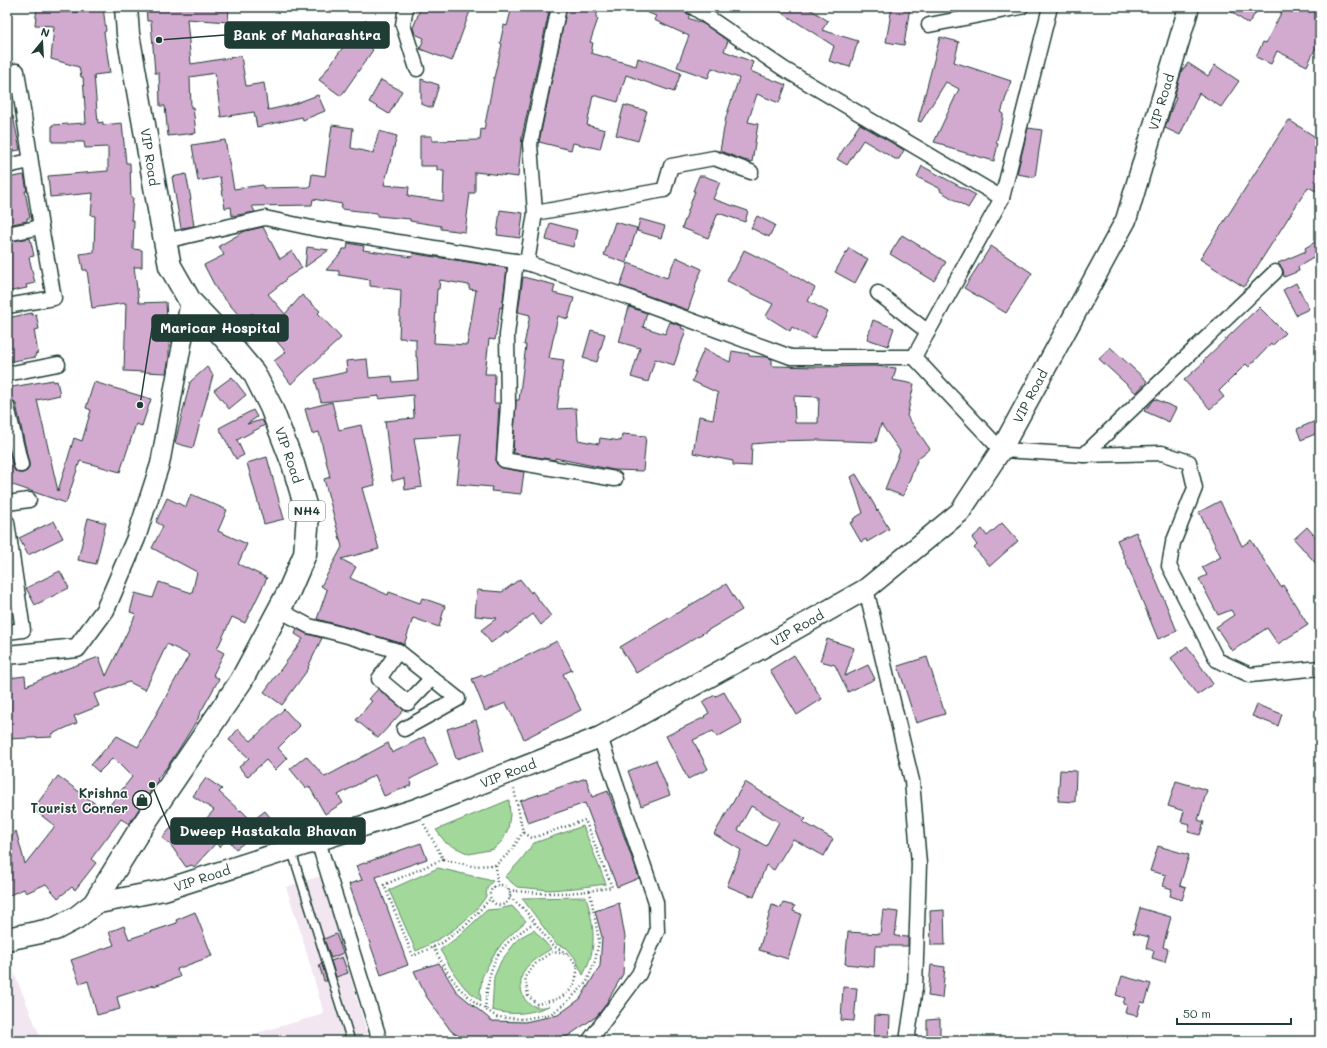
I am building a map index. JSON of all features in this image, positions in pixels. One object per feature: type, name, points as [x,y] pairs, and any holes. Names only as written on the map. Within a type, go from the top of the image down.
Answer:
[{"type":"highway","name":"VIP Road","points":[[7,939],[55,929],[76,918],[94,904],[137,834],[241,681],[289,591],[305,554],[308,514],[293,464],[271,407],[254,373],[223,336],[190,301],[170,266],[128,34],[126,7]]},
{"type":"main road","name":"VIP Road","points":[[94,904],[164,890],[416,809],[600,737],[866,589],[960,512],[1001,450],[1126,220],[1189,7]]},
{"type":"street","points":[[406,7],[403,25],[417,69]]},
{"type":"street","points":[[559,7],[530,144],[535,213],[522,262],[507,335],[508,405],[504,460],[615,480]]},
{"type":"street","points":[[693,7],[784,69],[1002,198]]},
{"type":"street","points":[[929,24],[1021,7]]},
{"type":"street","points":[[914,358],[1002,198],[1050,7]]},
{"type":"street","points":[[7,72],[17,71],[30,161],[54,298],[7,306]]},
{"type":"street","points":[[535,213],[664,190],[671,166],[714,158],[751,172]]},
{"type":"street","points":[[7,166],[30,161]]},
{"type":"street","points":[[165,240],[265,218],[312,228],[522,262],[630,298],[791,357],[914,358],[1001,450],[1084,455],[1162,453],[1189,462],[1195,488],[1173,543],[1169,566],[1216,660],[1250,675],[1320,668]]},
{"type":"street","points":[[7,234],[41,227]]},
{"type":"street","points":[[1084,455],[1276,272]]},
{"type":"street","points":[[878,293],[928,332]]},
{"type":"street","points":[[7,655],[77,648],[105,610],[136,538],[160,464],[190,301]]},
{"type":"street","points":[[7,374],[58,364]]},
{"type":"street","points":[[7,406],[21,465]]},
{"type":"street","points":[[7,503],[30,500]]},
{"type":"street","points":[[7,522],[23,630],[7,632]]},
{"type":"street","points":[[866,589],[913,788],[919,864],[915,988],[907,1041]]},
{"type":"street","points":[[279,610],[309,626],[398,651],[458,699],[404,729]]},
{"type":"street","points":[[398,651],[379,678],[408,703],[432,678]]},
{"type":"street","points":[[589,1041],[639,974],[657,931],[656,902],[600,737]]},
{"type":"street","points":[[318,841],[379,1041]]},
{"type":"lane","points":[[291,849],[351,1041]]},
{"type":"path","points":[[511,772],[523,832],[511,851],[496,865],[472,866],[443,859],[384,885],[413,956],[442,943],[467,924],[490,899],[491,889],[497,885],[504,886],[509,890],[528,893],[590,891],[612,887],[585,820],[532,838],[523,832]]},
{"type":"path","points":[[416,809],[443,859]]},
{"type":"path","points":[[496,865],[497,885]]},
{"type":"path","points":[[490,899],[495,904],[501,905],[507,902],[510,897],[509,890]]},
{"type":"path","points":[[433,947],[448,973],[459,988],[476,1003],[497,1017],[522,1019],[551,1014],[568,1001],[587,982],[595,961],[599,941],[590,891]]},
{"type":"path","points":[[510,897],[524,909],[553,946],[568,954],[578,967],[574,984],[565,995],[553,1001],[538,1004],[528,996],[525,977],[537,962],[552,952],[568,954]]},
{"type":"path","points":[[485,1009],[487,985],[493,964],[505,944],[519,932],[534,923]]},
{"type":"shaded area","points":[[321,876],[367,1033],[368,1041],[229,1041],[324,1014],[286,887]]},
{"type":"shaded area","points":[[10,963],[42,1041],[7,1041],[7,964]]},
{"type":"green space","points":[[509,800],[510,815],[508,829],[503,840],[494,849],[469,854],[446,843],[436,830]]},
{"type":"green space","points":[[583,826],[606,884],[550,890],[517,887],[505,877],[534,843]]},
{"type":"green space","points":[[438,868],[493,881],[487,888],[485,898],[471,915],[436,941],[416,951],[389,890]]},
{"type":"green space","points":[[586,897],[593,927],[593,946],[588,965],[583,975],[575,958],[567,948],[556,944],[522,898]]},
{"type":"green space","points":[[512,906],[526,921],[503,942],[493,956],[482,977],[480,993],[481,1001],[465,988],[455,975],[440,950],[458,937],[487,910]]},
{"type":"green space","points":[[534,930],[551,949],[536,958],[526,967],[521,980],[522,991],[523,996],[529,1004],[537,1007],[549,1006],[535,1011],[521,1013],[507,1013],[492,1010],[494,977],[501,961],[519,938]]},
{"type":"building","points":[[37,7],[61,7],[60,12],[87,12],[86,7],[103,7],[106,31],[104,32],[110,73],[94,75],[98,123],[103,122],[103,125],[122,123],[126,163],[130,163],[131,198],[133,198],[131,220],[134,220],[133,249],[142,250],[142,267],[134,267],[139,303],[166,302],[167,319],[172,319],[172,343],[169,341],[169,359],[166,373],[124,371],[126,303],[92,308],[87,270],[83,270],[80,254],[94,252],[95,216],[91,215],[93,193],[50,197],[48,176],[108,171],[108,147],[85,148],[84,142],[52,142],[52,125],[86,123],[83,77],[81,77],[79,67],[51,59],[54,26],[35,25]]},
{"type":"building","points":[[146,7],[229,7],[228,22],[187,19],[191,64],[241,56],[246,86],[264,83],[268,110],[291,105],[318,95],[325,111],[303,120],[302,117],[257,127],[254,112],[221,117],[215,73],[190,77],[191,108],[193,107],[196,133],[168,136],[165,106],[160,106],[159,73],[155,73],[151,21],[147,21]]},
{"type":"building","points":[[421,7],[458,7],[470,11],[452,61],[420,49],[424,38],[415,34],[413,28]]},
{"type":"building","points":[[512,7],[550,7],[522,137],[518,177],[475,172],[475,193],[470,193],[465,232],[441,229],[441,226],[410,221],[410,219],[377,216],[377,213],[341,209],[342,204],[313,199],[312,205],[252,206],[255,212],[232,216],[231,207],[225,208],[220,177],[198,181],[192,145],[225,140],[234,189],[263,185],[263,188],[310,187],[312,174],[325,176],[332,125],[353,128],[351,148],[373,153],[379,131],[397,136],[384,185],[409,187],[408,196],[443,201],[444,170],[437,170],[437,166],[420,166],[420,136],[432,136],[432,141],[480,140],[481,129],[484,130],[502,44],[500,43],[504,25],[507,26]]},
{"type":"building","points":[[567,7],[599,7],[596,18],[598,19],[590,42],[593,43],[591,53],[636,66],[638,58],[681,73],[674,92],[626,75],[618,102],[593,95],[587,125],[605,130],[600,149],[573,143],[571,150],[539,142]]},
{"type":"building","points":[[634,7],[673,7],[690,15],[688,18],[704,24],[728,41],[724,51],[753,62],[750,71],[786,85],[779,103],[757,94],[748,122],[758,124],[752,162],[720,151],[726,117],[739,78],[712,68],[708,78],[677,67],[689,36],[654,20],[656,16]]},
{"type":"building","points":[[773,7],[807,7],[828,21],[822,30],[858,41],[850,67],[829,61],[834,46]]},
{"type":"building","points":[[892,7],[910,7],[904,45],[886,42]]},
{"type":"building","points":[[1225,7],[1260,7],[1248,24]]},
{"type":"building","points":[[1284,7],[1320,7],[1320,39],[1307,66],[1277,51],[1271,64],[1256,57],[1263,42],[1266,43]]},
{"type":"building","points":[[366,20],[383,35],[371,48],[373,50],[341,96],[319,80],[352,35]]},
{"type":"building","points":[[940,37],[959,42],[954,62],[1011,81],[1001,113],[1003,113],[1003,118],[996,143],[998,144],[994,161],[945,147],[945,145],[934,142],[959,89],[946,82],[921,122],[918,121]]},
{"type":"building","points":[[1188,63],[1208,76],[1215,65],[1239,81],[1221,107],[1199,93],[1180,135],[1165,128],[1176,98],[1174,97],[1181,73]]},
{"type":"building","points":[[421,79],[439,85],[432,108],[421,104]]},
{"type":"building","points":[[381,80],[402,91],[389,114],[369,102]]},
{"type":"building","points":[[624,105],[647,111],[638,141],[616,135]]},
{"type":"building","points":[[7,116],[13,116],[20,150],[7,152]]},
{"type":"building","points":[[1289,120],[1320,140],[1320,193],[1308,187],[1244,287],[1200,259]]},
{"type":"building","points":[[860,124],[904,150],[899,159],[895,159],[863,140],[847,165],[837,159]]},
{"type":"building","points":[[1028,128],[1042,130],[1035,177],[1017,174]]},
{"type":"building","points":[[922,166],[976,195],[968,208],[940,191],[941,189],[917,177]]},
{"type":"building","points":[[186,174],[194,226],[181,228],[172,177]]},
{"type":"building","points":[[24,175],[27,191],[25,191],[30,218],[27,218],[27,221],[7,225],[7,209],[10,209],[7,192],[7,178]]},
{"type":"building","points":[[699,176],[704,176],[720,182],[713,199],[748,211],[745,222],[718,213],[708,238],[682,228]]},
{"type":"building","points":[[500,210],[523,213],[520,238],[497,235]]},
{"type":"building","points":[[757,216],[775,225],[769,237],[751,228]]},
{"type":"building","points":[[640,219],[665,226],[661,238],[637,231]]},
{"type":"building","points":[[615,222],[637,228],[626,263],[604,255]]},
{"type":"building","points":[[550,223],[577,230],[573,247],[546,240]]},
{"type":"building","points":[[263,227],[280,259],[292,251],[302,268],[285,279],[286,280],[268,294],[285,314],[302,295],[320,311],[318,313],[341,338],[291,384],[274,361],[286,352],[252,313],[243,320],[217,290],[204,265],[224,255],[219,246],[245,231]]},
{"type":"building","points":[[902,235],[946,262],[934,281],[890,254]]},
{"type":"building","points":[[30,238],[34,256],[29,257],[35,283],[26,285],[27,288],[7,292],[7,242]]},
{"type":"building","points":[[1320,239],[1320,254],[1298,267],[1299,271],[1284,277],[1283,270],[1278,263],[1306,251],[1305,248]]},
{"type":"building","points":[[348,243],[364,246],[363,250],[412,257],[413,253],[507,268],[502,308],[500,307],[495,340],[489,339],[485,374],[495,374],[494,403],[499,403],[496,463],[502,468],[524,472],[521,494],[491,491],[492,487],[457,484],[461,435],[414,438],[422,487],[405,490],[404,478],[392,481],[385,421],[414,418],[413,395],[379,399],[379,396],[321,402],[315,379],[347,372],[346,361],[367,359],[369,378],[392,376],[393,382],[418,380],[416,339],[399,338],[401,290],[370,286],[370,280],[339,275],[339,271],[326,270],[343,249],[347,249]],"holes":[[[440,280],[469,285],[469,289],[476,290],[467,345],[434,343],[437,289],[439,289]]]},
{"type":"building","points":[[991,246],[1032,273],[1006,313],[964,288]]},
{"type":"building","points":[[307,247],[329,250],[305,267]]},
{"type":"building","points":[[849,248],[868,259],[855,283],[835,272]]},
{"type":"building","points":[[744,250],[790,273],[815,288],[808,301],[828,312],[814,339],[792,327],[790,331],[766,316],[773,304],[727,281],[732,271],[734,271]]},
{"type":"building","points":[[676,257],[702,269],[688,310],[620,286],[628,263],[667,278]]},
{"type":"building","points":[[523,277],[555,285],[553,293],[574,298],[568,319],[558,316],[549,358],[564,360],[557,409],[576,408],[578,440],[599,444],[600,438],[621,441],[622,434],[646,436],[643,471],[614,470],[555,458],[555,460],[513,453],[516,400],[519,400],[526,345],[524,345],[530,315],[518,312]]},
{"type":"building","points":[[1296,283],[1309,309],[1296,315],[1283,290]]},
{"type":"building","points":[[629,307],[647,313],[643,327],[665,334],[670,322],[682,326],[681,328],[686,330],[674,365],[655,359],[648,382],[631,377],[640,348],[619,342]]},
{"type":"building","points":[[1259,307],[1285,333],[1272,346],[1271,344],[1249,367],[1246,364],[1219,391],[1224,397],[1210,409],[1184,380]]},
{"type":"building","points":[[32,313],[32,315],[36,314],[39,329],[34,330],[38,353],[35,354],[36,357],[7,362],[7,318]]},
{"type":"building","points":[[873,320],[894,328],[888,346],[867,339]]},
{"type":"building","points":[[591,330],[605,334],[597,362],[583,358]]},
{"type":"building","points":[[1110,347],[1147,381],[1136,393],[1099,359]]},
{"type":"building","points":[[704,349],[730,362],[732,351],[749,354],[749,356],[767,357],[772,359],[772,366],[875,366],[896,368],[893,380],[914,384],[907,416],[930,449],[918,458],[903,496],[885,489],[900,451],[881,424],[876,442],[818,440],[775,441],[752,444],[751,466],[733,465],[733,461],[693,453],[699,416],[713,419],[718,393],[692,381],[696,372],[694,372]],"holes":[[[794,396],[819,397],[818,423],[795,423]]]},
{"type":"building","points":[[207,367],[213,375],[193,448],[175,443],[190,382]]},
{"type":"building","points":[[232,377],[246,395],[229,409],[214,390]]},
{"type":"building","points":[[53,380],[53,382],[57,381],[60,395],[37,400],[58,491],[74,438],[82,441],[91,410],[86,408],[94,382],[151,399],[142,426],[136,424],[120,472],[80,461],[66,503],[7,483],[7,454],[10,453],[13,467],[18,473],[23,473],[29,468],[16,404],[10,398],[9,390],[12,389],[12,387]]},
{"type":"building","points":[[1155,399],[1176,408],[1169,422],[1144,411]]},
{"type":"building","points":[[332,402],[339,430],[361,425],[375,485],[362,488],[379,549],[341,559],[356,567],[350,578],[388,595],[389,592],[420,603],[422,598],[445,606],[439,627],[413,618],[404,645],[317,619],[327,590],[321,586],[342,547],[324,479],[330,477],[319,432],[312,434],[305,409]]},
{"type":"building","points":[[253,410],[257,417],[247,424],[262,420],[265,425],[237,440],[244,455],[236,459],[219,428]]},
{"type":"building","points":[[1320,419],[1320,432],[1301,440],[1297,429]]},
{"type":"building","points":[[267,457],[284,519],[264,524],[247,463]]},
{"type":"building","points":[[856,474],[877,512],[878,510],[889,529],[867,542],[866,539],[861,542],[850,523],[854,521],[853,519],[863,513],[851,477]]},
{"type":"building","points":[[191,494],[227,510],[218,531],[247,544],[238,564],[267,578],[245,623],[232,617],[217,649],[224,653],[213,675],[219,679],[199,717],[167,767],[157,779],[158,780],[129,824],[121,819],[91,859],[96,863],[75,890],[72,887],[58,898],[46,884],[26,893],[24,889],[7,896],[7,843],[16,831],[25,864],[55,826],[33,809],[58,776],[105,811],[132,777],[113,758],[99,772],[91,765],[117,736],[138,747],[189,655],[167,644],[145,690],[129,682],[94,694],[99,706],[74,716],[77,723],[52,734],[52,737],[7,739],[7,692],[12,692],[9,678],[25,676],[26,686],[60,671],[99,657],[106,676],[136,614],[130,612],[135,593],[153,598],[159,582],[192,593],[197,572],[152,548],[163,526],[156,522],[167,498],[186,507]]},
{"type":"building","points":[[1220,501],[1242,546],[1251,540],[1281,587],[1283,585],[1308,625],[1278,644],[1267,628],[1232,651],[1216,627],[1234,615],[1231,610],[1218,615],[1199,579],[1207,575],[1202,567],[1221,557],[1199,512]]},
{"type":"building","points":[[88,518],[106,523],[96,564],[78,560]]},
{"type":"building","points":[[54,521],[63,538],[28,555],[19,538]]},
{"type":"building","points":[[1002,523],[1018,541],[990,566],[974,548],[977,545],[972,538],[982,529],[987,536]]},
{"type":"building","points":[[1307,527],[1320,542],[1320,568],[1294,539]]},
{"type":"building","points":[[1136,532],[1177,631],[1158,639],[1117,540]]},
{"type":"building","points":[[60,571],[69,588],[35,605],[26,588]]},
{"type":"building","points":[[520,579],[531,593],[532,591],[551,616],[541,625],[533,614],[507,634],[506,632],[491,643],[481,630],[497,618],[475,616],[477,590],[502,592]]},
{"type":"building","points":[[726,584],[742,610],[636,673],[620,647]]},
{"type":"building","points":[[297,629],[307,634],[322,638],[308,667],[309,668],[282,705],[264,692],[303,639],[295,634]]},
{"type":"building","points":[[827,639],[854,648],[845,676],[868,665],[875,679],[848,692],[835,665],[820,661]]},
{"type":"building","points":[[557,641],[572,670],[563,674],[581,710],[524,739],[506,703],[485,711],[472,679],[483,675],[484,677]]},
{"type":"building","points":[[1187,646],[1213,684],[1197,695],[1171,658]]},
{"type":"building","points":[[794,655],[822,699],[797,715],[770,670]]},
{"type":"building","points":[[927,657],[945,714],[916,723],[898,666]]},
{"type":"building","points":[[378,689],[404,710],[378,738],[356,720],[372,701],[369,699]]},
{"type":"building","points":[[724,692],[742,723],[717,737],[713,731],[693,740],[708,769],[688,779],[666,736],[705,717],[704,716],[709,713],[702,702]]},
{"type":"building","points":[[1257,705],[1282,714],[1278,726],[1252,716]]},
{"type":"building","points":[[284,709],[300,726],[278,748],[287,758],[275,770],[266,760],[247,777],[239,767],[249,758],[229,740],[238,729],[251,741]]},
{"type":"building","points":[[476,720],[485,750],[456,759],[447,729]]},
{"type":"building","points":[[424,737],[438,765],[410,779],[412,785],[384,796],[375,775],[338,795],[343,803],[325,814],[309,786],[306,788],[290,769],[306,756],[325,777],[388,743],[392,753]]},
{"type":"building","points":[[656,760],[670,795],[641,806],[628,771]]},
{"type":"building","points":[[1060,770],[1076,771],[1075,802],[1058,801]]},
{"type":"building","points":[[206,778],[222,789],[219,792],[252,821],[265,811],[279,828],[261,842],[255,834],[236,849],[228,839],[219,847],[216,843],[194,867],[192,865],[186,867],[170,844],[162,838],[180,818],[195,831],[214,810],[193,796]]},
{"type":"building","points":[[586,778],[592,797],[608,791],[639,878],[617,887],[585,803],[528,823],[520,801]]},
{"type":"building","points":[[1176,781],[1207,790],[1198,820],[1204,822],[1200,835],[1188,832],[1190,824],[1181,822],[1184,811],[1168,806]]},
{"type":"building","points":[[745,782],[806,819],[803,822],[833,839],[824,856],[793,839],[774,870],[766,865],[754,897],[727,886],[741,850],[714,834]],"holes":[[[751,806],[779,822],[766,846],[738,830]]]},
{"type":"building","points":[[421,843],[427,859],[376,877],[408,965],[381,975],[349,884],[362,880],[356,866]]},
{"type":"building","points":[[1158,846],[1189,855],[1180,885],[1186,887],[1182,900],[1170,896],[1172,889],[1163,886],[1166,875],[1150,871]]},
{"type":"building","points":[[619,903],[625,937],[623,974],[604,1007],[597,1016],[568,1036],[553,1041],[466,1041],[451,1031],[426,996],[414,971],[439,963],[456,991],[492,1021],[525,1022],[558,1015],[580,999],[600,966],[602,937],[595,911]]},
{"type":"building","points":[[783,903],[795,906],[793,911],[801,914],[788,959],[759,950],[772,905],[781,908]]},
{"type":"building","points":[[1140,908],[1171,917],[1163,947],[1168,949],[1165,962],[1152,958],[1154,951],[1146,948],[1149,937],[1133,933]]},
{"type":"building","points":[[883,910],[898,912],[895,936],[908,937],[908,946],[875,946],[874,967],[845,964],[848,932],[880,934]]},
{"type":"building","points":[[944,910],[945,945],[931,945],[930,911]]},
{"type":"building","points":[[195,912],[212,956],[177,969],[180,977],[117,997],[120,1009],[97,1015],[88,981],[80,984],[71,960],[114,945],[109,932],[124,926],[129,939],[177,923],[176,920]]},
{"type":"building","points":[[336,934],[343,953],[331,958],[324,939]]},
{"type":"building","points":[[342,957],[348,973],[336,977],[331,961]]},
{"type":"building","points":[[322,964],[327,981],[324,981],[319,965]]},
{"type":"building","points":[[931,965],[945,967],[942,998],[928,996]]},
{"type":"building","points":[[1122,976],[1151,984],[1145,1003],[1141,1002],[1137,1016],[1125,1013],[1127,1005],[1123,1004],[1125,998],[1116,995]]},
{"type":"building","points":[[843,987],[857,988],[854,1021],[841,1020]]},
{"type":"building","points":[[875,1015],[890,1016],[889,1041],[874,1041]]},
{"type":"building","points":[[940,1019],[940,1041],[927,1041],[927,1020]]},
{"type":"place","name":"Bank of Maharashtra","points":[[159,40]]},
{"type":"place","name":"Maricar Hospital","points":[[140,405]]},
{"type":"place","name":"Dweep Hastakala Bhavan","points":[[152,785]]},
{"type":"place","name":"Krishna Tourist Corner","points":[[142,800]]}]
